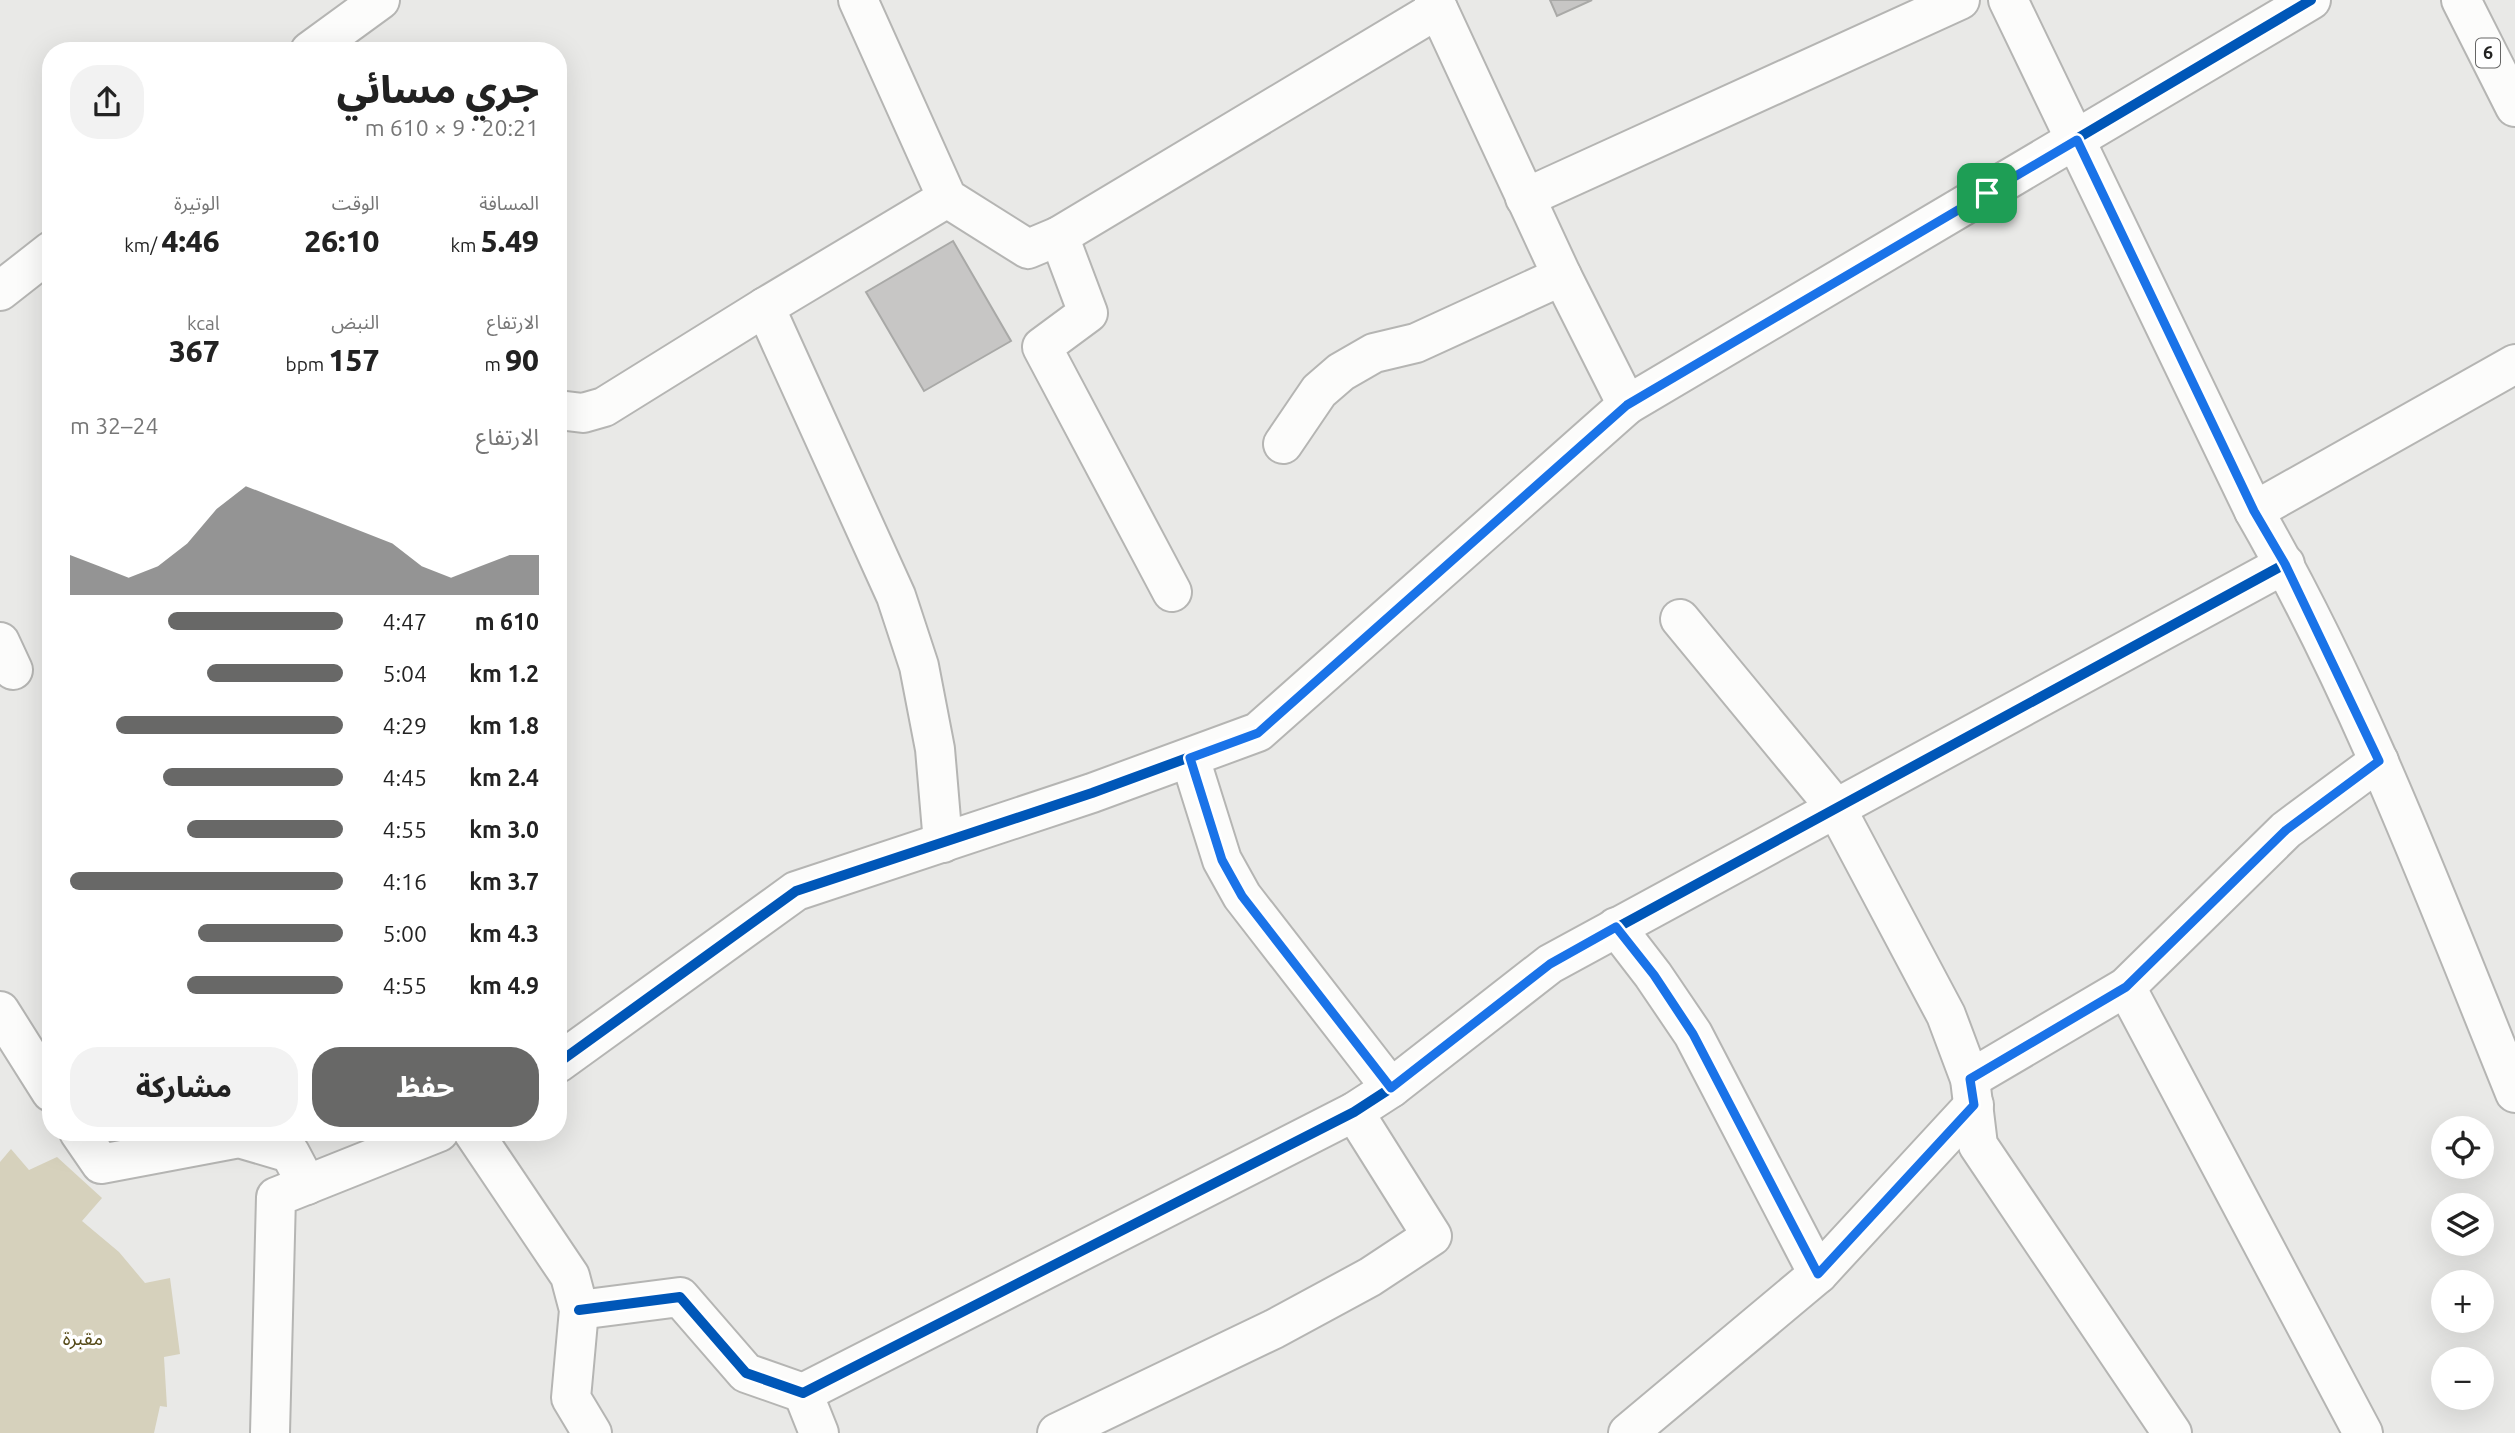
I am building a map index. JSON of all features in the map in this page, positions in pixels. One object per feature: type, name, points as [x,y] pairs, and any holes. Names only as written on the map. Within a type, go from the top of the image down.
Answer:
[{"type":"main road","points":[[329,42],[380,0]]},
{"type":"main road","points":[[858,0],[947,198],[1028,249],[1059,236],[1436,4],[1562,276],[1627,405]]},
{"type":"main road","points":[[1525,198],[1960,0]]},
{"type":"main road","points":[[2008,0],[2254,511],[2285,564],[2379,761],[2515,1093]]},
{"type":"main road","points":[[567,1056],[796,891],[1092,793],[1258,733],[1627,405],[2311,0]]},
{"type":"main road","name":"6","points":[[2461,0],[2515,107]]},
{"type":"main road","points":[[567,411],[583,413],[604,407],[947,198]]},
{"type":"main road","points":[[1059,236],[1087,313],[1042,347],[1172,592]]},
{"type":"main road","points":[[0,290],[42,258]]},
{"type":"main road","points":[[1283,444],[1319,391],[1341,372],[1374,353],[1416,343],[1562,276]]},
{"type":"main road","points":[[765,307],[896,596],[919,666],[935,749],[943,843]]},
{"type":"main road","points":[[2254,511],[2515,363]]},
{"type":"main road","points":[[579,1310],[680,1297],[746,1374],[803,1394],[1353,1112],[1391,1088],[1550,964],[2285,564]]},
{"type":"main road","points":[[1679,619],[1836,808],[1946,1015],[1972,1092],[1979,1145],[2172,1433]]},
{"type":"main road","points":[[1190,758],[1222,860],[1242,896],[1391,1088]]},
{"type":"main road","points":[[1628,1433],[1818,1274],[1972,1092],[2126,987],[2286,830],[2379,761]]},
{"type":"main road","points":[[1616,927],[1654,975],[1693,1034],[1818,1274]]},
{"type":"main road","points":[[2126,987],[2363,1433]]},
{"type":"main road","points":[[0,1011],[42,1078]]},
{"type":"main road","points":[[1057,1433],[1274,1329],[1370,1277],[1432,1236],[1353,1112]]},
{"type":"main road","points":[[85,1141],[101,1164],[223,1141]]},
{"type":"main road","points":[[249,1141],[300,1157],[389,1141]]},
{"type":"main road","points":[[479,1141],[570,1276],[579,1310],[571,1398],[592,1433]]},
{"type":"main road","points":[[270,1433],[276,1197],[300,1157]]},
{"type":"main road","points":[[803,1394],[819,1433]]},
{"type":"green space","name":"مقبرة","points":[[11,1149],[29,1170],[57,1157],[102,1198],[82,1221],[119,1252],[145,1283],[170,1278],[180,1354],[164,1357],[167,1407],[160,1406],[154,1433],[0,1433],[0,1162]]},
{"type":"building","points":[[1550,0],[1592,0],[1557,16]]},
{"type":"building","points":[[953,241],[1011,341],[924,391],[866,292]]},
{"type":"cycle path","points":[[567,1056],[796,891],[1092,793],[1258,732],[1627,405],[2311,0]]},
{"type":"cycle path","points":[[579,1310],[680,1297],[746,1373],[803,1393],[1354,1112],[1391,1088],[1550,964],[2285,564]]},
{"type":"route","points":[[2077,140],[2254,511],[2285,564],[2379,761],[2286,830],[2126,987],[1970,1079],[1974,1105],[1818,1274],[1693,1034],[1654,975],[1616,927],[1550,964],[1391,1088],[1242,896],[1222,860],[1190,758],[1258,733],[1627,405],[1987,193],[2077,140]]}]
